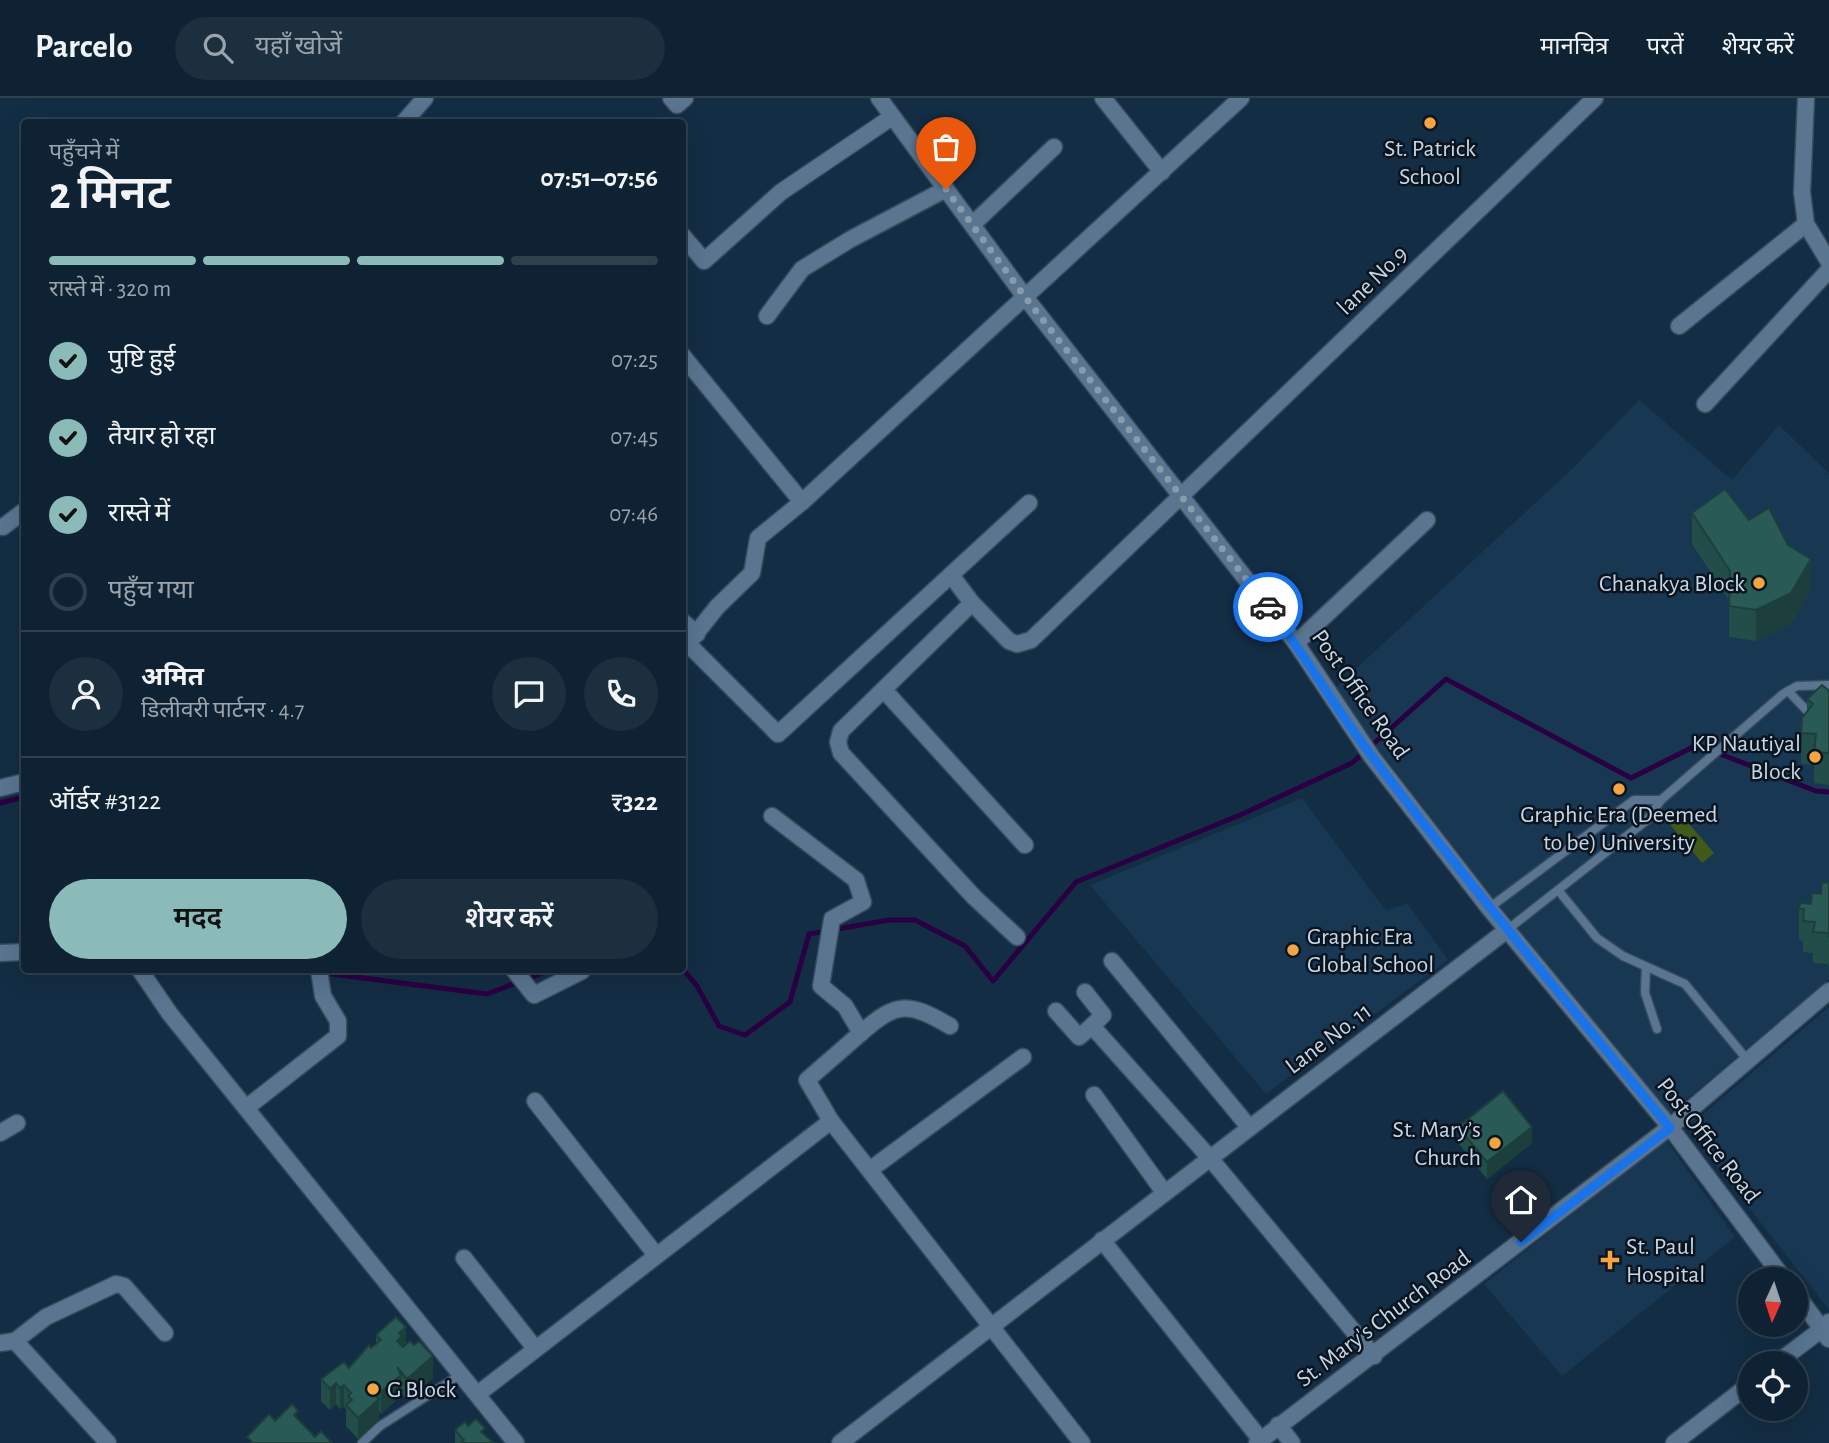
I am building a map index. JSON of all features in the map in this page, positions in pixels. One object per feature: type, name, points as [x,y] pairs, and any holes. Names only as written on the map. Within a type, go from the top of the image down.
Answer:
[{"type":"street","points":[[407,119],[425,98]]},
{"type":"street","points":[[671,98],[677,105],[685,98]]},
{"type":"street","name":"Post Office Road","points":[[879,98],[1025,297],[1296,643],[1372,757],[1489,908],[1670,1128],[1775,1267]]},
{"type":"street","points":[[1103,98],[1162,172]]},
{"type":"street","points":[[1029,503],[778,734],[689,643],[717,607],[752,573],[758,538],[802,502],[1241,98]]},
{"type":"street","name":"lane No.9","points":[[972,603],[1009,641],[1025,643],[1595,98]]},
{"type":"street","points":[[1805,98],[1802,192],[1806,224],[1829,262]]},
{"type":"street","points":[[686,240],[704,261],[781,192],[892,117]]},
{"type":"street","points":[[973,224],[1055,147]]},
{"type":"street","points":[[767,316],[802,269],[851,239],[946,189]]},
{"type":"street","points":[[1679,326],[1806,224]]},
{"type":"street","points":[[1705,404],[1829,270]]},
{"type":"street","points":[[686,360],[802,502]]},
{"type":"street","points":[[3,527],[21,512]]},
{"type":"street","points":[[1296,643],[1427,520]]},
{"type":"street","points":[[951,575],[972,603],[841,731],[838,742],[841,753],[974,897],[1017,937]]},
{"type":"street","points":[[884,690],[1025,845]]},
{"type":"street","points":[[0,788],[21,783]]},
{"type":"street","points":[[772,816],[856,880],[863,902],[832,919],[821,986],[845,1006],[861,1033]]},
{"type":"street","name":"Lane No. 11","points":[[839,1443],[1507,930]]},
{"type":"street","points":[[0,953],[21,952]]},
{"type":"street","points":[[1112,961],[1249,1127]]},
{"type":"street","points":[[142,973],[170,1014],[463,1373],[516,1443]]},
{"type":"street","points":[[516,973],[534,995],[578,973]]},
{"type":"street","points":[[246,1108],[338,1036],[338,1021],[325,1002],[319,976]]},
{"type":"street","name":"St. Mary's Church Road","points":[[1259,1441],[1670,1128],[1829,991]]},
{"type":"street","points":[[1056,1011],[1079,1037],[1103,1015],[1085,992]]},
{"type":"street","points":[[950,1026],[916,1007],[898,1007],[878,1017],[807,1080],[831,1121],[1082,1443]]},
{"type":"street","points":[[1092,1026],[1209,1157],[1374,1356]]},
{"type":"street","points":[[871,1170],[1023,1057]]},
{"type":"street","points":[[1094,1095],[1164,1192]]},
{"type":"street","points":[[535,1101],[656,1255]]},
{"type":"street","points":[[479,1393],[534,1347],[831,1121]]},
{"type":"street","points":[[0,1133],[17,1123]]},
{"type":"street","points":[[1102,1240],[1259,1441]]},
{"type":"street","points":[[464,1258],[534,1347]]},
{"type":"street","points":[[108,1443],[7,1342],[46,1317],[116,1284],[124,1286],[165,1333]]},
{"type":"street","points":[[1795,1351],[1826,1330],[1808,1308]]},
{"type":"street","points":[[1674,1443],[1738,1393]]},
{"type":"street","points":[[1278,1425],[1292,1443]]},
{"type":"lane","points":[[1507,930],[1647,820],[1661,800],[1788,691],[1812,684],[1829,685]]},
{"type":"lane","points":[[1788,691],[1814,718]]},
{"type":"lane","points":[[1489,908],[1634,800],[1661,800]]},
{"type":"lane","points":[[1558,890],[1597,938],[1623,956],[1685,984],[1749,1062]]},
{"type":"lane","points":[[1646,967],[1645,993],[1657,1029]]},
{"type":"lane","points":[[362,1443],[380,1426],[463,1373]]},
{"type":"shaded area","name":"Graphic Era (Deemed to be) University","points":[[1639,400],[1732,480],[1779,425],[1829,473],[1829,979],[1670,1113],[1485,888],[1333,690],[1573,468]]},
{"type":"shaded area","name":"Graphic Era Global School","points":[[1302,798],[1386,911],[1407,903],[1448,960],[1266,1094],[1090,885]]},
{"type":"shaded area","points":[[1829,1007],[1829,1310],[1808,1283],[1808,1267],[1795,1267],[1687,1128]]},
{"type":"shaded area","name":"St. Paul Hospital","points":[[1666,1140],[1735,1237],[1562,1376],[1484,1284]]},
{"type":"green space","points":[[1679,812],[1714,853],[1702,863],[1667,821]]},
{"type":"building","points":[[1725,489],[1749,520],[1769,508],[1788,545],[1811,559],[1791,593],[1756,610],[1729,606],[1730,571],[1692,513]]},
{"type":"building","points":[[1822,685],[1829,690],[1829,753],[1814,752],[1816,734],[1801,733],[1802,718],[1813,704],[1807,699]]},
{"type":"building","points":[[1822,882],[1829,883],[1829,933],[1813,932],[1815,922],[1803,921],[1804,909],[1799,909],[1800,903],[1811,904],[1812,893],[1821,894]]},
{"type":"building","points":[[1503,1091],[1532,1127],[1487,1162],[1458,1127]]},
{"type":"building","points":[[396,1317],[406,1327],[399,1333],[402,1336],[397,1341],[403,1347],[410,1341],[414,1345],[419,1341],[433,1356],[407,1379],[397,1367],[401,1375],[381,1392],[377,1388],[372,1392],[379,1399],[358,1418],[346,1405],[352,1400],[348,1396],[351,1393],[344,1385],[340,1388],[336,1383],[330,1389],[321,1379],[344,1362],[349,1368],[369,1345],[371,1348],[381,1340],[376,1335]]},
{"type":"building","points":[[292,1404],[298,1411],[294,1415],[315,1437],[321,1431],[332,1443],[253,1443],[247,1437],[269,1414],[275,1421]]},
{"type":"building","points":[[476,1419],[485,1428],[481,1432],[494,1443],[461,1443],[464,1440],[455,1430],[465,1422],[468,1426]]},
{"type":"waterway","points":[[686,973],[697,986],[719,1026],[745,1035],[790,1002],[809,934],[889,920],[915,920],[965,946],[993,981],[1076,882],[1240,815],[1352,763],[1446,679],[1631,778],[1697,745],[1816,791],[1829,792]]},
{"type":"waterway","points":[[0,803],[21,798]]},
{"type":"waterway","points":[[324,973],[487,994],[542,973]]},
{"type":"way so far","points":[[946,189],[1025,297],[1268,607]]},
{"type":"place","name":"St. Patrick School","points":[[1430,123]]},
{"type":"place","name":"Chanakya Block","points":[[1759,583]]},
{"type":"place","name":"KP Nautiyal Block","points":[[1815,757]]},
{"type":"place","name":"Graphic Era (Deemed to be) University","points":[[1619,789]]},
{"type":"place","name":"Graphic Era Global School","points":[[1293,950]]},
{"type":"place","name":"St. Mary’s Church","points":[[1495,1143]]},
{"type":"place","name":"St. Paul Hospital","points":[[1610,1260]]},
{"type":"place","name":"G Block","points":[[373,1389]]},
{"type":"route","points":[[1268,607],[1296,643],[1372,757],[1489,908],[1670,1128],[1521,1242]]}]
